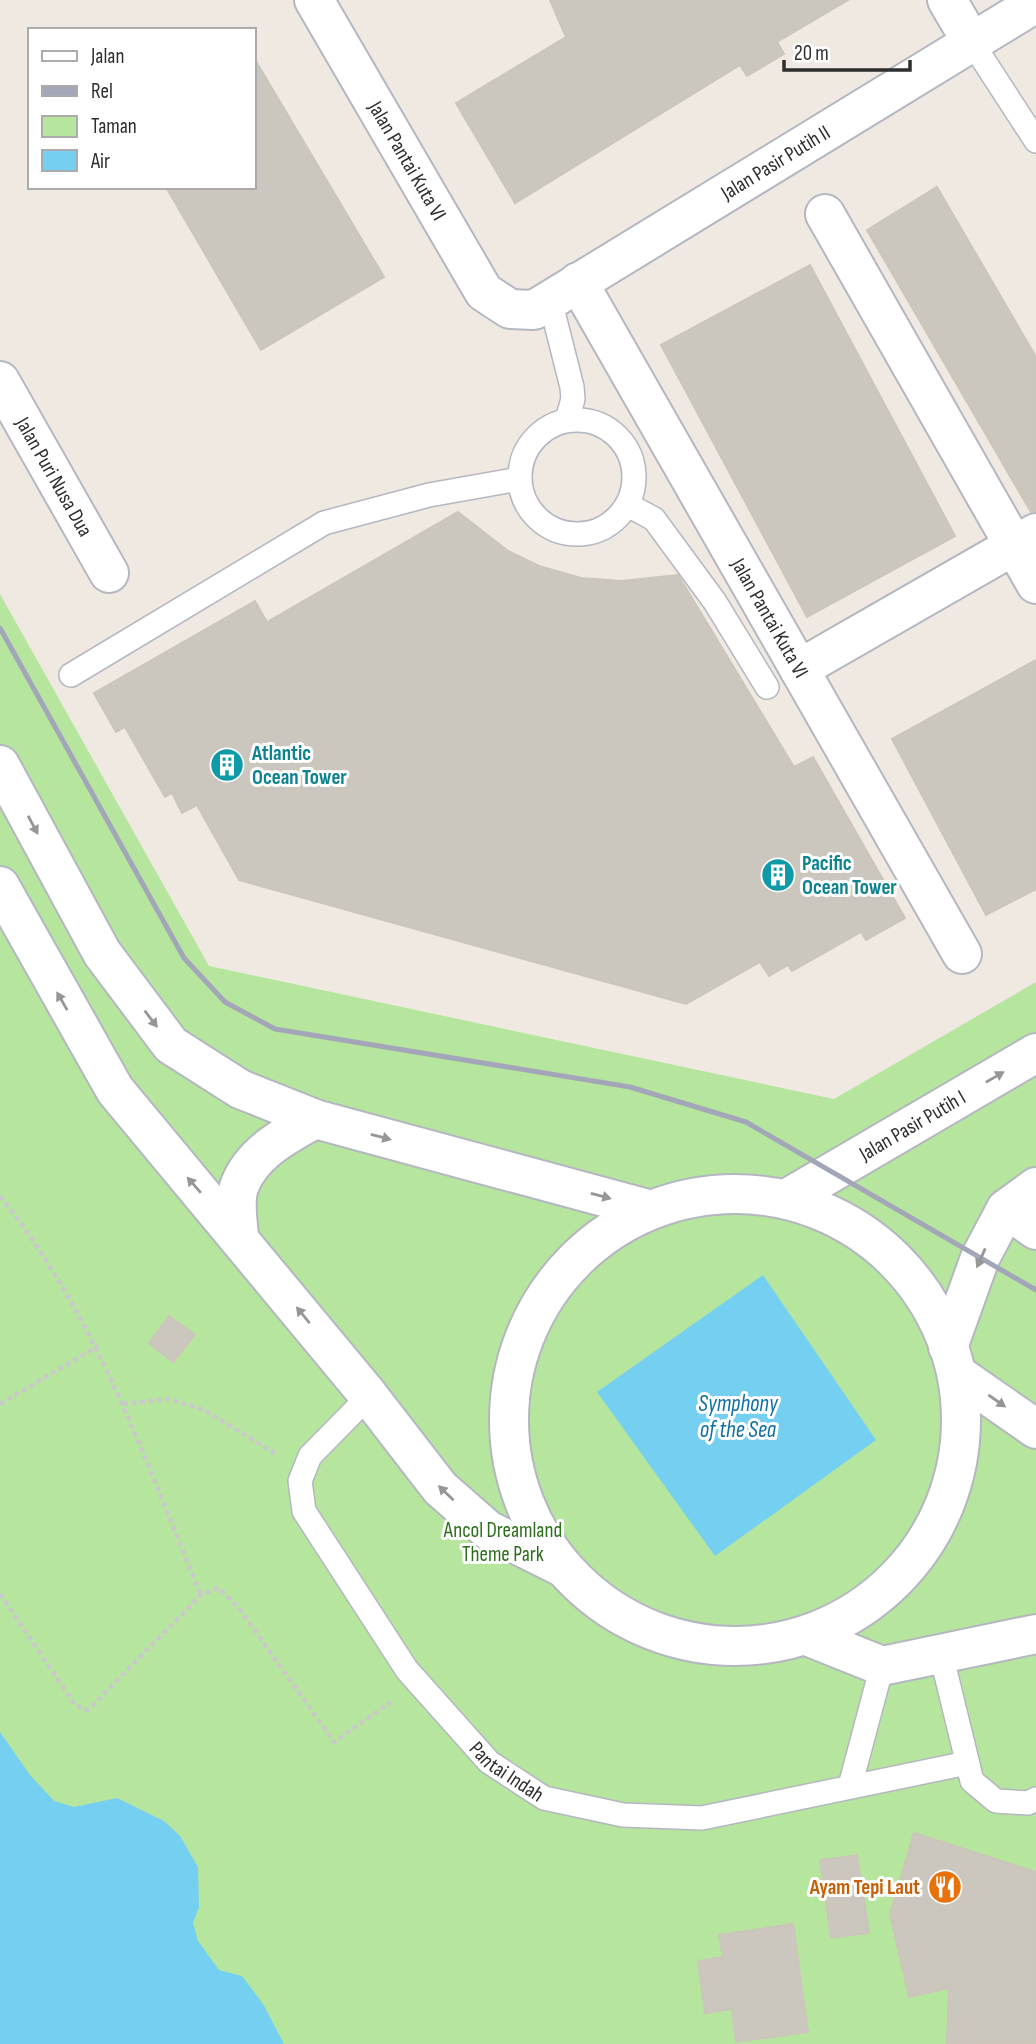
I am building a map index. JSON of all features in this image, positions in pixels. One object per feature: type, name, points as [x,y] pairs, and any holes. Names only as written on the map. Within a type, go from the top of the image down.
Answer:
[{"type":"street","name":"Jalan Pantai Kuta VI","points":[[314,0],[484,292],[510,310]]},
{"type":"street","points":[[947,0],[971,41]]},
{"type":"street","name":"Jalan Pasir Putih II","points":[[510,310],[534,310],[1036,3]]},
{"type":"street","points":[[825,215],[1025,539],[1036,584]]},
{"type":"street","name":"Jalan Pantai Kuta VI","points":[[564,291],[783,678],[962,954]]},
{"type":"street","name":"Jalan Puri Nusa Dua","points":[[0,381],[109,573]]},
{"type":"street","points":[[783,678],[1025,539]]},
{"type":"street","points":[[0,765],[102,953],[171,1045],[240,1089],[315,1119],[648,1209]]},
{"type":"street","points":[[0,886],[115,1090],[239,1237],[450,1497],[488,1530],[564,1568]]},
{"type":"street","name":"Jalan Pasir Putih I","points":[[788,1198],[1036,1053]]},
{"type":"street","points":[[239,1237],[239,1188],[248,1171],[282,1137],[315,1119]]},
{"type":"street","points":[[953,1361],[980,1258],[1021,1220],[1036,1186]]},
{"type":"street","points":[[717,1193],[788,1198],[844,1220],[893,1256],[930,1303],[953,1361],[961,1440],[946,1504],[914,1562],[866,1606],[807,1636],[755,1647],[702,1645],[650,1631],[604,1605],[564,1568],[531,1517],[512,1459],[510,1397],[524,1338],[553,1284],[595,1240],[648,1209],[717,1193]]},
{"type":"street","points":[[953,1361],[1036,1429]]},
{"type":"street","points":[[807,1636],[881,1666],[1035,1640]]},
{"type":"lane","points":[[971,41],[1036,141]]},
{"type":"lane","points":[[564,291],[573,399],[567,419]]},
{"type":"lane","points":[[567,419],[585,419],[603,425],[618,436],[629,451],[634,470],[634,488],[628,505],[615,520],[600,530],[582,535],[563,533],[546,526],[533,513],[523,497],[519,479],[527,447],[551,425],[567,419]]},
{"type":"lane","points":[[71,674],[324,523],[429,495],[519,479]]},
{"type":"lane","points":[[628,505],[654,519],[715,602],[783,678]]},
{"type":"lane","points":[[304,1471],[310,1455],[369,1396]]},
{"type":"lane","name":"Pantai Indah","points":[[304,1471],[300,1481],[304,1511],[417,1682],[489,1762],[544,1798],[623,1815],[702,1818],[967,1763]]},
{"type":"lane","points":[[941,1654],[972,1781],[996,1801],[1028,1803],[1036,1799]]},
{"type":"lane","points":[[850,1786],[881,1666]]},
{"type":"path","points":[[0,1196],[31,1234],[98,1346],[201,1595]]},
{"type":"path","points":[[0,1404],[98,1346]]},
{"type":"path","points":[[123,1404],[169,1399],[204,1410],[304,1471]]},
{"type":"path","points":[[0,1594],[75,1705],[88,1710],[201,1595],[219,1588],[238,1607],[334,1742],[417,1682]]},
{"type":"green space","name":"Ancol Dreamland Theme Park","points":[[0,594],[209,966],[834,1099],[1036,982],[1036,2044],[0,2044]]},
{"type":"water","name":"Symphony of the Sea","points":[[763,1275],[876,1440],[715,1556],[597,1392]]},
{"type":"water","points":[[0,1732],[30,1775],[54,1801],[74,1807],[117,1798],[164,1821],[180,1836],[198,1867],[199,1907],[193,1923],[198,1941],[219,1970],[242,1976],[263,2004],[284,2044],[0,2044]]},
{"type":"building","points":[[550,0],[848,0],[777,42],[784,54],[747,76],[740,65],[515,203],[456,103],[566,37]]},
{"type":"building","points":[[256,61],[384,277],[261,350],[167,189],[256,189]]},
{"type":"building","points":[[937,187],[1036,357],[1036,511],[1031,512],[867,230]]},
{"type":"building","points":[[810,265],[955,536],[807,617],[661,345]]},
{"type":"building","points":[[458,512],[508,551],[539,566],[581,578],[621,581],[678,575],[794,767],[813,757],[905,918],[866,940],[861,932],[792,971],[788,965],[769,976],[760,962],[686,1004],[239,880],[197,805],[182,813],[172,793],[165,797],[125,727],[116,732],[94,693],[255,601],[267,622]]},
{"type":"building","points":[[1036,660],[1036,889],[986,915],[892,739]]},
{"type":"building","points":[[169,1316],[195,1335],[173,1362],[149,1343]]},
{"type":"building","points":[[914,1833],[1036,1872],[1036,2044],[947,2044],[949,1988],[909,1997],[890,1914]]},
{"type":"building","points":[[857,1855],[869,1933],[831,1938],[820,1860]]},
{"type":"building","points":[[793,1924],[808,2032],[736,2042],[732,2009],[705,2013],[698,1961],[723,1957],[719,1935]]},
{"type":"railway","points":[[0,628],[184,958],[225,1002],[275,1029],[630,1087],[746,1122],[1036,1290]]},
{"type":"place","name":"Atlantic Ocean Tower","points":[[227,765]]},
{"type":"place","name":"Pacific Ocean Tower","points":[[778,875]]},
{"type":"place","name":"Ayam Tepi Laut","points":[[945,1887]]}]
